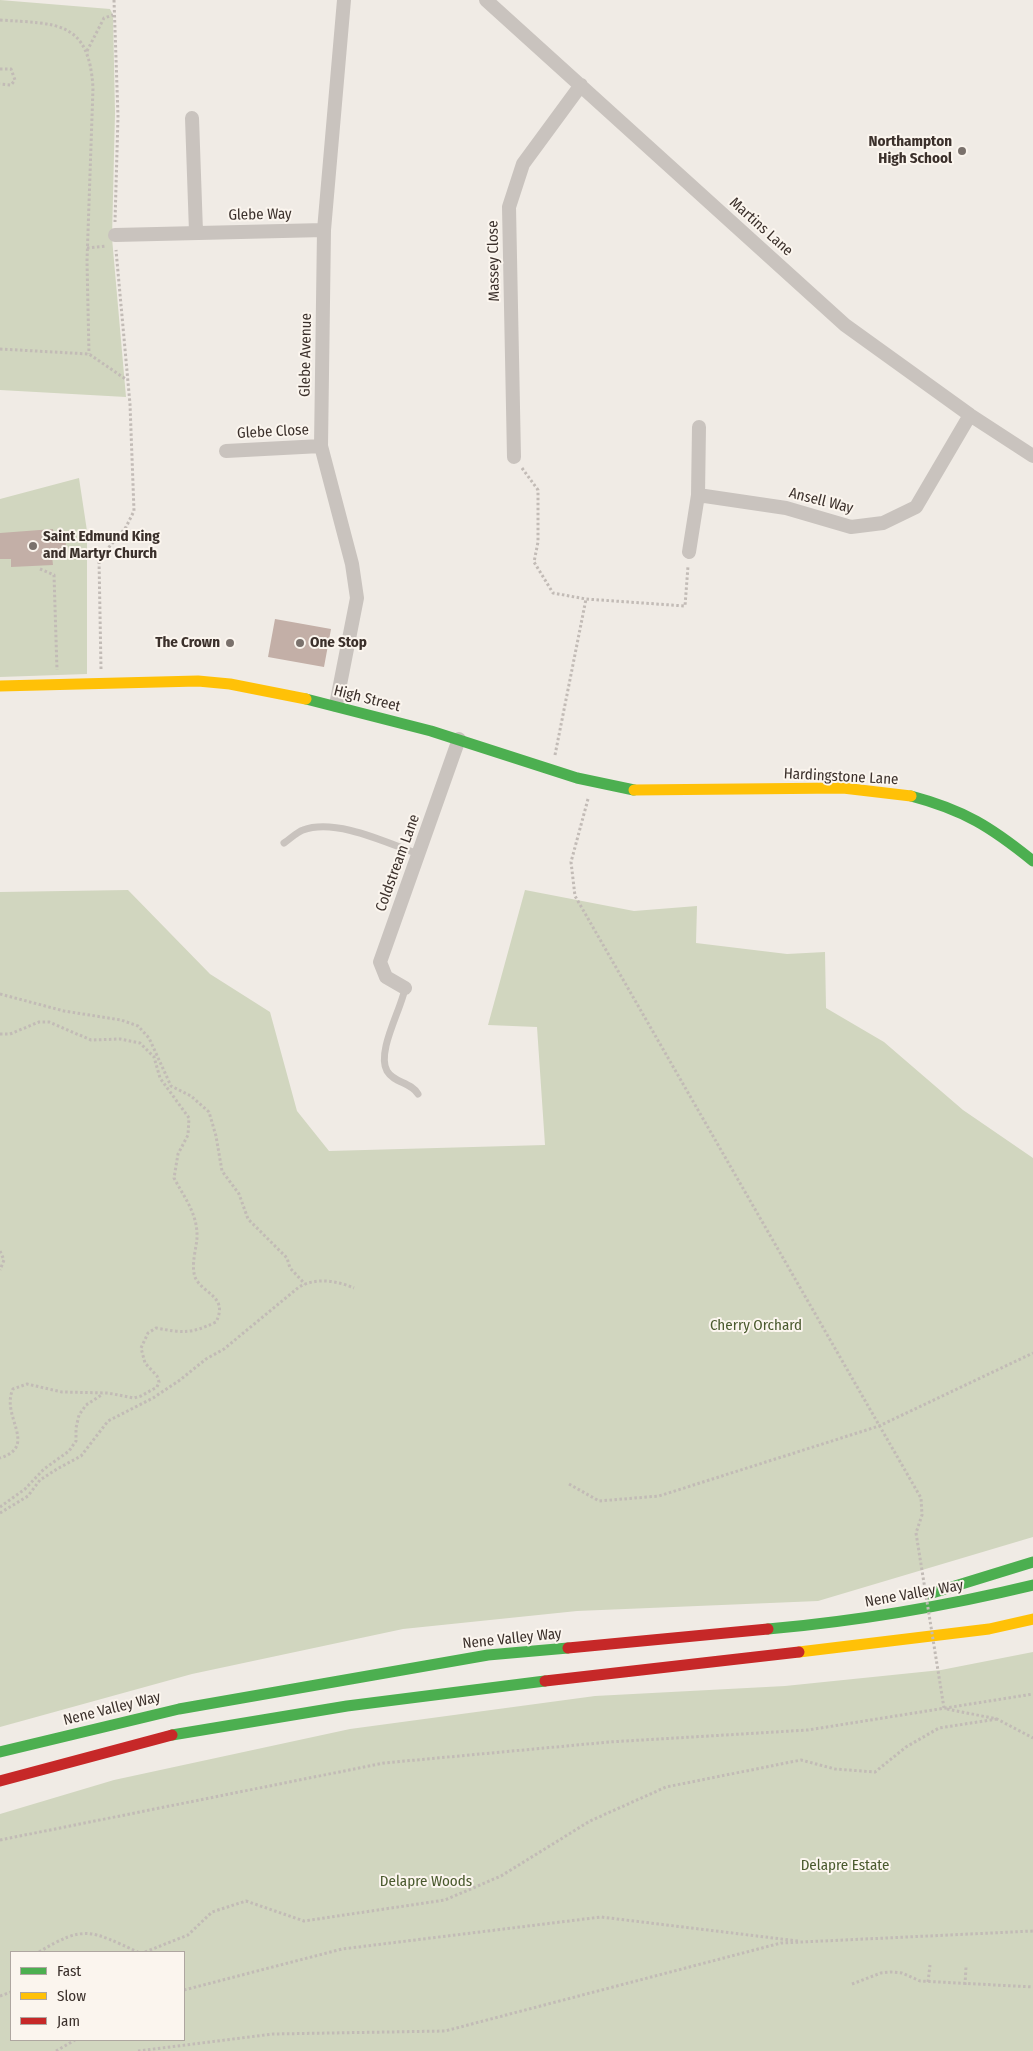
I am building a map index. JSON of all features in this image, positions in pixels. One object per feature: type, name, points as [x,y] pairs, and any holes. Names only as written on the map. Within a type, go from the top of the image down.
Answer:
[{"type":"main road","name":"High Street","points":[[0,686],[57,686],[192,679],[229,684],[336,706],[459,739],[552,770],[621,789],[718,790]]},
{"type":"main road","name":"Hardingstone Lane","points":[[718,790],[801,788],[867,790],[930,801],[977,820],[1000,834],[1033,861]]},
{"type":"main road","points":[[834,1623],[1033,1562]]},
{"type":"main road","name":"Nene Valley Way","points":[[0,1752],[179,1709],[488,1656],[834,1623],[976,1599],[1033,1585]]},
{"type":"main road","points":[[0,1781],[182,1732],[483,1687],[862,1646],[989,1629],[1033,1619]]},
{"type":"main road","points":[[692,1663],[829,1660]]},
{"type":"street","name":"Glebe Avenue","points":[[336,706],[357,598],[352,564],[321,446],[324,230],[344,0]]},
{"type":"street","name":"Martins Lane","points":[[486,0],[845,325],[970,415],[1033,456]]},
{"type":"street","name":"Massey Close","points":[[514,457],[509,206],[522,164],[581,85]]},
{"type":"street","points":[[192,118],[196,232]]},
{"type":"street","name":"Glebe Way","points":[[115,236],[196,232],[324,230]]},
{"type":"street","name":"Ansell Way","points":[[698,494],[786,508],[851,527],[883,523],[916,507],[970,415]]},
{"type":"street","points":[[689,552],[698,494],[699,427]]},
{"type":"street","name":"Glebe Close","points":[[226,451],[321,446]]},
{"type":"street","name":"Coldstream Lane","points":[[405,988],[386,977],[380,962],[459,739]]},
{"type":"lane","points":[[284,843],[302,830],[323,827],[350,831],[418,854]]},
{"type":"lane","points":[[405,988],[401,1008],[390,1029],[384,1061],[386,1070],[394,1078],[410,1086],[418,1094]]},
{"type":"path","points":[[114,0],[118,116],[115,236]]},
{"type":"path","points":[[87,51],[104,18],[114,15]]},
{"type":"path","points":[[0,20],[54,25],[78,38],[87,51],[92,65],[93,88],[87,248],[88,354]]},
{"type":"path","points":[[0,68],[11,69],[15,74],[15,80],[10,85],[0,84]]},
{"type":"path","points":[[87,248],[115,245],[128,380],[133,458],[134,511],[126,527],[99,559],[101,684]]},
{"type":"path","points":[[0,348],[88,354],[128,380]]},
{"type":"path","points":[[514,457],[538,490],[538,542],[534,562],[553,593],[586,599],[685,606],[689,552]]},
{"type":"path","points":[[40,569],[54,575],[57,686]]},
{"type":"path","points":[[552,770],[586,599]]},
{"type":"path","points":[[588,800],[571,862],[575,896],[921,1498],[922,1515],[916,1533],[944,1708]]},
{"type":"path","points":[[0,994],[64,1011],[121,1020],[138,1026],[149,1038],[171,1086],[191,1096],[208,1112],[216,1136],[222,1170],[240,1194],[248,1219],[287,1258],[290,1268],[305,1284]]},
{"type":"path","points":[[0,1034],[10,1034],[38,1022],[46,1022],[60,1025],[91,1040],[120,1039],[138,1042],[152,1054],[160,1078],[189,1118],[188,1135],[178,1154],[174,1178],[192,1210],[197,1238],[194,1262],[196,1278],[217,1300],[218,1318],[216,1322],[202,1329],[184,1333],[156,1328],[150,1331],[141,1348],[145,1364],[157,1376],[159,1382],[157,1387],[148,1393],[134,1398],[108,1393],[62,1392],[27,1384],[13,1389],[8,1402],[18,1433],[18,1442],[13,1452],[0,1458]]},
{"type":"path","points":[[0,1251],[4,1260],[0,1270]]},
{"type":"path","points":[[0,1513],[28,1496],[40,1480],[81,1456],[108,1422],[153,1398],[180,1380],[206,1359],[224,1349],[278,1302],[305,1284],[320,1281],[341,1283],[354,1288]]},
{"type":"path","points":[[569,1484],[599,1501],[659,1496],[879,1426],[1033,1353]]},
{"type":"path","points":[[0,1507],[25,1489],[44,1469],[69,1451],[76,1441],[78,1421],[86,1404],[98,1396],[108,1393]]},
{"type":"path","points":[[0,1840],[384,1763],[608,1742],[808,1730],[1033,1694]]},
{"type":"path","points":[[944,1708],[997,1719],[1033,1738]]},
{"type":"path","points":[[148,1951],[188,1935],[212,1912],[246,1900],[304,1921],[445,1900],[501,1876],[590,1821],[666,1787],[802,1760],[835,1769],[875,1772],[906,1747],[939,1728],[997,1719]]},
{"type":"path","points":[[185,1990],[342,1949],[601,1917],[809,1942]]},
{"type":"path","points":[[138,2051],[274,2034],[446,2031],[781,1944],[1033,1931]]},
{"type":"path","points":[[41,1951],[65,1936],[84,1932],[108,1939],[136,1951]]},
{"type":"path","points":[[928,1982],[930,1965]]},
{"type":"path","points":[[965,1985],[966,1967]]},
{"type":"path","points":[[852,1984],[881,1973],[891,1972],[902,1973],[910,1978],[928,1982],[1033,1987]]},
{"type":"path","points":[[56,2051],[74,2041]]},
{"type":"green space","points":[[0,0],[110,9],[113,15],[115,113],[112,238],[126,397],[0,390]]},
{"type":"green space","points":[[79,478],[87,531],[87,674],[0,677],[0,499]]},
{"type":"green space","name":"Cherry Orchard","points":[[128,890],[210,974],[270,1012],[297,1111],[329,1151],[545,1145],[537,1027],[488,1025],[525,890],[634,911],[697,906],[696,943],[787,954],[825,952],[826,1008],[884,1042],[963,1110],[1033,1158],[1033,1537],[818,1601],[577,1611],[403,1629],[192,1674],[0,1727],[0,892]]},
{"type":"green space","name":"Delapre Woods","points":[[1033,1652],[1033,2051],[0,2051],[0,1814],[114,1780],[350,1729],[595,1696],[785,1686],[941,1670]]},
{"type":"building","name":"Saint Edmund King and Martyr Church","points":[[53,529],[54,537],[65,536],[67,555],[52,556],[53,565],[11,567],[11,559],[0,559],[0,533]]},
{"type":"building","name":"One Stop","points":[[275,619],[331,629],[324,667],[268,657]]},
{"type":"traffic: fast","points":[[306,699],[431,731],[577,778],[634,790]]},
{"type":"traffic: fast","points":[[911,796],[947,807],[976,821],[1004,838],[1033,861]]},
{"type":"traffic: fast","points":[[929,1594],[1033,1562]]},
{"type":"traffic: fast","points":[[768,1629],[835,1622],[901,1612],[1033,1585]]},
{"type":"traffic: fast","points":[[0,1752],[179,1709],[488,1655],[568,1648]]},
{"type":"traffic: fast","points":[[172,1735],[347,1706],[545,1681]]},
{"type":"traffic: slow","points":[[0,686],[198,681],[230,684],[306,699]]},
{"type":"traffic: slow","points":[[634,790],[843,788],[911,796]]},
{"type":"traffic: slow","points":[[799,1652],[989,1629],[1033,1619]]},
{"type":"traffic: jam","points":[[568,1648],[768,1629]]},
{"type":"traffic: jam","points":[[545,1681],[799,1652]]},
{"type":"traffic: jam","points":[[0,1781],[172,1735]]},
{"type":"place","name":"Northampton High School","points":[[962,151]]},
{"type":"place","name":"Saint Edmund King and Martyr Church","points":[[33,546]]},
{"type":"place","name":"The Crown","points":[[230,643]]},
{"type":"place","name":"One Stop","points":[[300,643]]},
{"type":"park label","name":"Delapre Estate","points":[[845,1866]]}]
